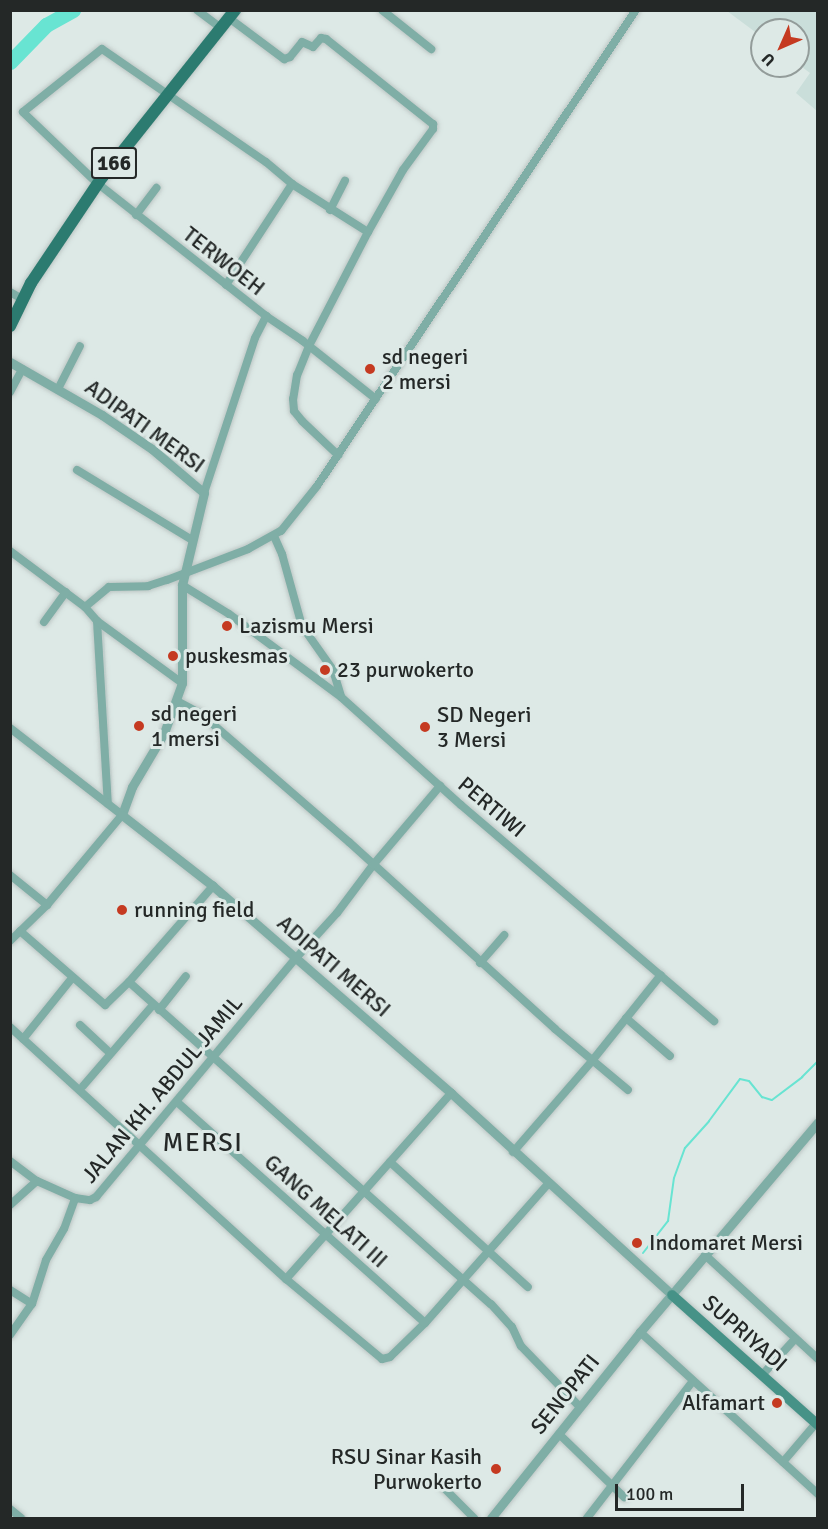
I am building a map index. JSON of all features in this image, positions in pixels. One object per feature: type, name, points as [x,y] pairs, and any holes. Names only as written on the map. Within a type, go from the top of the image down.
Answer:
[{"type":"main road","name":"166","points":[[10,326],[22,299],[98,184],[232,14]]},
{"type":"main road","name":"SUPRIYADI","points":[[672,1295],[817,1423]]},
{"type":"street","points":[[196,10],[221,28]]},
{"type":"street","points":[[382,10],[431,49]]},
{"type":"street","points":[[85,606],[109,587],[148,586],[219,562],[274,536],[317,486],[636,10]]},
{"type":"street","points":[[232,14],[284,59],[290,57],[302,42],[313,47],[321,38],[326,39],[433,124],[433,129],[403,170],[306,343],[297,375],[293,406],[302,421],[338,455]]},
{"type":"street","name":"TERWOEH","points":[[167,94],[102,49],[23,112],[98,184],[266,316],[255,338],[204,493]]},
{"type":"street","points":[[167,94],[266,162],[292,184],[368,232]]},
{"type":"street","points":[[330,210],[345,181]]},
{"type":"street","points":[[226,285],[292,184]]},
{"type":"street","points":[[136,215],[156,188]]},
{"type":"street","points":[[10,292],[22,299]]},
{"type":"street","points":[[266,316],[306,343],[376,399]]},
{"type":"street","points":[[58,389],[80,346]]},
{"type":"street","name":"ADIPATI MERSI","points":[[10,362],[58,389],[152,449],[204,493],[184,573],[186,588],[183,683],[180,702],[132,787],[124,816],[213,886],[451,1093],[672,1295]]},
{"type":"street","points":[[10,392],[22,369]]},
{"type":"street","points":[[77,470],[192,540]]},
{"type":"street","points":[[274,536],[282,554],[302,626],[333,670],[341,697]]},
{"type":"street","points":[[10,551],[85,606],[97,621],[183,683]]},
{"type":"street","name":"PERTIWI","points":[[186,588],[341,697],[440,786],[714,1021]]},
{"type":"street","points":[[44,622],[66,592]]},
{"type":"street","points":[[97,621],[108,804]]},
{"type":"street","points":[[180,702],[191,707],[373,865],[480,963],[628,1090]]},
{"type":"street","points":[[10,728],[124,816],[24,935],[10,941]]},
{"type":"street","name":"JALAN KH. ABDUL JAMIL","points":[[10,1161],[37,1181],[75,1198],[90,1200],[96,1197],[296,958],[337,913],[373,865],[440,786]]},
{"type":"street","points":[[10,875],[47,905]]},
{"type":"street","points":[[24,935],[105,1005],[129,982],[213,886]]},
{"type":"street","points":[[480,963],[504,935]]},
{"type":"street","points":[[513,1152],[592,1061],[660,975]]},
{"type":"street","points":[[83,1086],[111,1053],[186,976]]},
{"type":"street","points":[[23,1039],[72,978]]},
{"type":"street","points":[[129,982],[465,1280],[507,1321],[521,1346],[580,1407]]},
{"type":"street","points":[[626,1018],[670,1056]]},
{"type":"street","points":[[80,1025],[111,1053]]},
{"type":"street","points":[[10,1028],[286,1280],[382,1359],[390,1357],[425,1323],[549,1184]]},
{"type":"street","points":[[286,1280],[451,1093]]},
{"type":"street","name":"GANG MELATI III","points":[[177,1102],[425,1323]]},
{"type":"street","name":"SENOPATI","points":[[491,1518],[640,1332],[818,1122]]},
{"type":"street","points":[[390,1162],[528,1287]]},
{"type":"street","points":[[10,1205],[37,1181]]},
{"type":"street","points":[[10,1335],[32,1304],[46,1260],[64,1229],[75,1198]]},
{"type":"street","points":[[705,1256],[818,1359]]},
{"type":"street","points":[[10,1290],[32,1304]]},
{"type":"street","points":[[640,1332],[818,1494]]},
{"type":"street","points":[[763,1374],[795,1339]]},
{"type":"street","points":[[587,1518],[693,1381]]},
{"type":"street","points":[[783,1462],[817,1423]]},
{"type":"street","points":[[559,1434],[624,1497]]},
{"type":"street","points":[[441,1485],[474,1518]]},
{"type":"street","points":[[10,1509],[21,1518]]},
{"type":"shaded area","points":[[727,11],[817,11],[817,111],[796,93],[806,78],[810,78],[810,18],[750,18],[750,28]]},
{"type":"shaded area","points":[[96,632],[104,632],[113,804],[105,804]]},
{"type":"waterway","points":[[10,62],[46,25],[73,10]]},
{"type":"waterway","points":[[643,1253],[668,1221],[674,1178],[685,1148],[709,1121],[740,1079],[749,1081],[762,1097],[772,1100],[802,1077],[818,1061]]},
{"type":"place","name":"sd negeri 2 mersi","points":[[370,369]]},
{"type":"place","name":"Lazismu Mersi","points":[[227,626]]},
{"type":"place","name":"puskesmas","points":[[173,656]]},
{"type":"place","name":"23 purwokerto","points":[[325,670]]},
{"type":"place","name":"sd negeri 1 mersi","points":[[139,726]]},
{"type":"place","name":"SD Negeri 3 Mersi","points":[[425,727]]},
{"type":"place","name":"running field","points":[[122,910]]},
{"type":"place","name":"Indomaret Mersi","points":[[637,1243]]},
{"type":"place","name":"Alfamart","points":[[777,1403]]},
{"type":"place","name":"RSU Sinar Kasih Purwokerto","points":[[496,1469]]},
{"type":"district","name":"MERSI","points":[[203,1144]]}]
